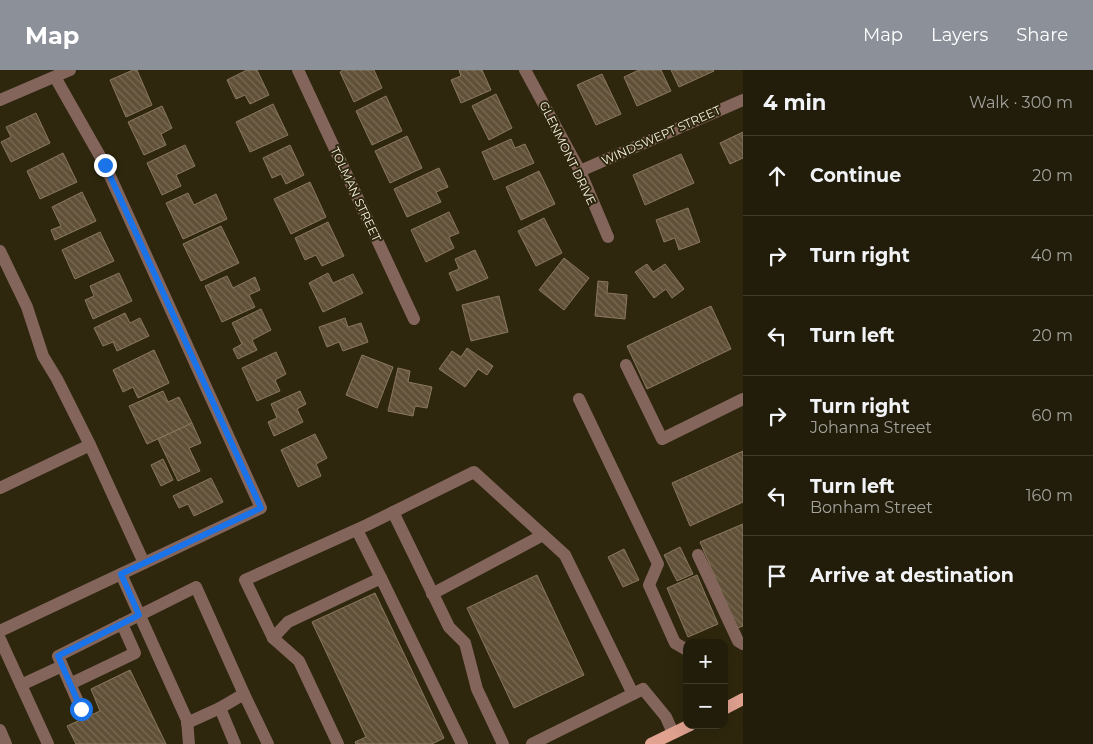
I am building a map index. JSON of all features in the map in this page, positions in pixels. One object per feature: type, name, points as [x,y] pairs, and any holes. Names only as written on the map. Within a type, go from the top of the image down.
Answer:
[{"type":"main road","points":[[728,707],[743,699]]},
{"type":"main road","points":[[651,744],[683,728]]},
{"type":"street","points":[[0,100],[70,70]]},
{"type":"street","name":"TOLMAN STREET","points":[[298,70],[414,319]]},
{"type":"street","name":"GLENMONT DRIVE","points":[[525,70],[580,172],[608,237]]},
{"type":"street","points":[[0,631],[261,508],[105,165],[55,77]]},
{"type":"street","name":"WINDSWEPT STREET","points":[[580,172],[743,100]]},
{"type":"street","points":[[0,250],[27,307],[43,356],[57,379],[90,445],[144,563]]},
{"type":"street","points":[[626,366],[662,438],[743,399]]},
{"type":"street","points":[[579,399],[658,564],[649,585],[675,643],[683,648]]},
{"type":"street","points":[[0,488],[90,445]]},
{"type":"street","points":[[338,744],[299,661],[273,638],[245,580],[357,530],[474,472],[565,555],[633,694]]},
{"type":"street","points":[[394,512],[449,627],[465,643],[477,689],[503,744]]},
{"type":"street","points":[[357,530],[462,744]]},
{"type":"street","points":[[432,594],[543,535]]},
{"type":"street","points":[[698,555],[738,641],[743,644]]},
{"type":"street","points":[[121,574],[187,723],[189,744]]},
{"type":"street","points":[[273,638],[288,622],[381,578]]},
{"type":"street","points":[[81,709],[58,656],[196,587],[268,744]]},
{"type":"street","points":[[70,684],[135,653],[122,624]]},
{"type":"street","points":[[0,639],[48,744]]},
{"type":"street","points":[[21,685],[62,666]]},
{"type":"street","points":[[532,744],[643,689],[666,717],[673,733]]},
{"type":"street","points":[[187,723],[220,708],[244,694]]},
{"type":"street","points":[[220,708],[235,744]]},
{"type":"street","points":[[0,730],[6,744]]},
{"type":"building","points":[[137,70],[152,105],[126,117],[110,80]]},
{"type":"building","points":[[247,70],[257,70],[269,95],[250,104],[245,95],[236,99],[227,80]]},
{"type":"building","points":[[343,70],[374,70],[382,88],[354,102],[340,72]]},
{"type":"building","points":[[459,70],[482,70],[491,90],[461,103],[451,80],[461,76]]},
{"type":"building","points":[[639,70],[661,70],[671,91],[637,106],[624,77]]},
{"type":"building","points":[[671,70],[713,70],[714,71],[679,87]]},
{"type":"building","points":[[602,74],[621,114],[596,125],[577,85]]},
{"type":"building","points":[[496,94],[512,128],[489,140],[472,106]]},
{"type":"building","points":[[386,96],[402,131],[372,145],[356,111]]},
{"type":"building","points":[[273,104],[288,135],[250,152],[236,122]]},
{"type":"building","points":[[162,106],[172,128],[161,134],[166,145],[144,155],[128,122]]},
{"type":"building","points":[[36,113],[50,143],[11,162],[1,142],[11,137],[6,127]]},
{"type":"building","points":[[743,132],[743,158],[730,164],[720,143]]},
{"type":"building","points":[[407,136],[422,168],[390,183],[375,151]]},
{"type":"building","points":[[511,139],[515,148],[525,144],[534,163],[494,180],[482,152]]},
{"type":"building","points":[[185,145],[195,166],[176,175],[181,186],[162,195],[147,163]]},
{"type":"building","points":[[290,145],[304,175],[286,184],[281,174],[272,178],[263,158]]},
{"type":"building","points":[[63,153],[77,182],[40,199],[27,171]]},
{"type":"building","points":[[681,154],[694,183],[645,205],[633,175]]},
{"type":"building","points":[[439,168],[448,187],[436,192],[441,202],[407,217],[394,189]]},
{"type":"building","points":[[539,171],[555,204],[521,220],[506,187]]},
{"type":"building","points":[[310,182],[326,217],[291,234],[274,199]]},
{"type":"building","points":[[82,192],[96,221],[55,240],[51,230],[61,226],[52,207]]},
{"type":"building","points":[[188,193],[194,205],[216,194],[227,219],[183,239],[166,203]]},
{"type":"building","points":[[688,208],[700,242],[679,250],[675,238],[664,242],[656,220]]},
{"type":"building","points":[[449,212],[459,233],[449,237],[454,248],[426,262],[411,230]]},
{"type":"building","points":[[544,218],[562,253],[536,266],[518,231]]},
{"type":"building","points":[[328,222],[344,256],[322,266],[316,255],[305,260],[295,238]]},
{"type":"building","points":[[221,226],[239,263],[201,281],[183,244]]},
{"type":"building","points":[[100,232],[114,261],[75,279],[62,250]]},
{"type":"building","points":[[475,250],[488,278],[457,291],[449,273],[459,269],[455,259]]},
{"type":"building","points":[[564,258],[589,278],[564,310],[539,290]]},
{"type":"building","points":[[647,264],[653,272],[665,264],[684,289],[672,298],[666,289],[654,298],[635,272]]},
{"type":"building","points":[[119,273],[132,301],[93,319],[85,300],[94,296],[90,286]]},
{"type":"building","points":[[328,273],[333,283],[353,274],[363,293],[323,312],[309,283]]},
{"type":"building","points":[[227,276],[233,288],[255,277],[260,290],[249,295],[255,307],[222,322],[205,286]]},
{"type":"building","points":[[598,281],[608,282],[607,293],[627,295],[625,319],[595,316]]},
{"type":"building","points":[[499,296],[508,332],[471,341],[462,305]]},
{"type":"building","points":[[711,306],[731,349],[647,389],[627,346]]},
{"type":"building","points":[[261,309],[271,330],[252,340],[257,350],[238,359],[233,349],[242,344],[232,323]]},
{"type":"building","points":[[125,313],[130,323],[140,318],[149,336],[117,351],[113,342],[103,346],[94,328]]},
{"type":"building","points":[[345,318],[348,327],[361,323],[368,342],[343,351],[339,342],[327,347],[319,327]]},
{"type":"building","points":[[467,348],[493,366],[487,375],[478,369],[465,387],[439,369],[452,351],[461,357]]},
{"type":"building","points":[[154,350],[169,383],[138,398],[133,387],[123,392],[113,370]]},
{"type":"building","points":[[276,352],[286,374],[275,380],[280,391],[257,401],[242,368]]},
{"type":"building","points":[[362,355],[393,367],[377,408],[346,395]]},
{"type":"building","points":[[398,368],[410,371],[408,382],[432,387],[427,408],[415,406],[413,416],[388,411]]},
{"type":"building","points":[[163,391],[168,402],[179,397],[192,423],[147,444],[129,406]]},
{"type":"building","points":[[300,391],[306,404],[297,409],[303,422],[274,436],[268,422],[277,418],[271,404]]},
{"type":"building","points":[[192,423],[201,443],[189,448],[200,471],[178,481],[158,439]]},
{"type":"building","points":[[315,434],[327,458],[316,464],[321,476],[298,487],[281,450]]},
{"type":"building","points":[[743,451],[743,502],[690,526],[672,483]]},
{"type":"building","points":[[163,459],[173,480],[161,486],[151,465]]},
{"type":"building","points":[[211,478],[223,502],[194,516],[188,504],[179,508],[173,496]]},
{"type":"building","points":[[743,524],[743,626],[737,628],[700,542]]},
{"type":"building","points":[[680,547],[693,574],[677,581],[664,555]]},
{"type":"building","points":[[624,549],[639,580],[623,587],[608,557]]},
{"type":"building","points":[[537,575],[584,675],[514,708],[467,608]]},
{"type":"building","points":[[697,575],[718,624],[688,637],[667,588]]},
{"type":"building","points":[[375,593],[444,738],[432,744],[356,744],[355,742],[366,737],[312,622]]},
{"type":"building","points":[[130,670],[166,744],[76,744],[67,726],[100,711],[91,689]]},
{"type":"route","points":[[81,709],[58,656],[139,615],[121,574],[261,508],[105,165]]}]
